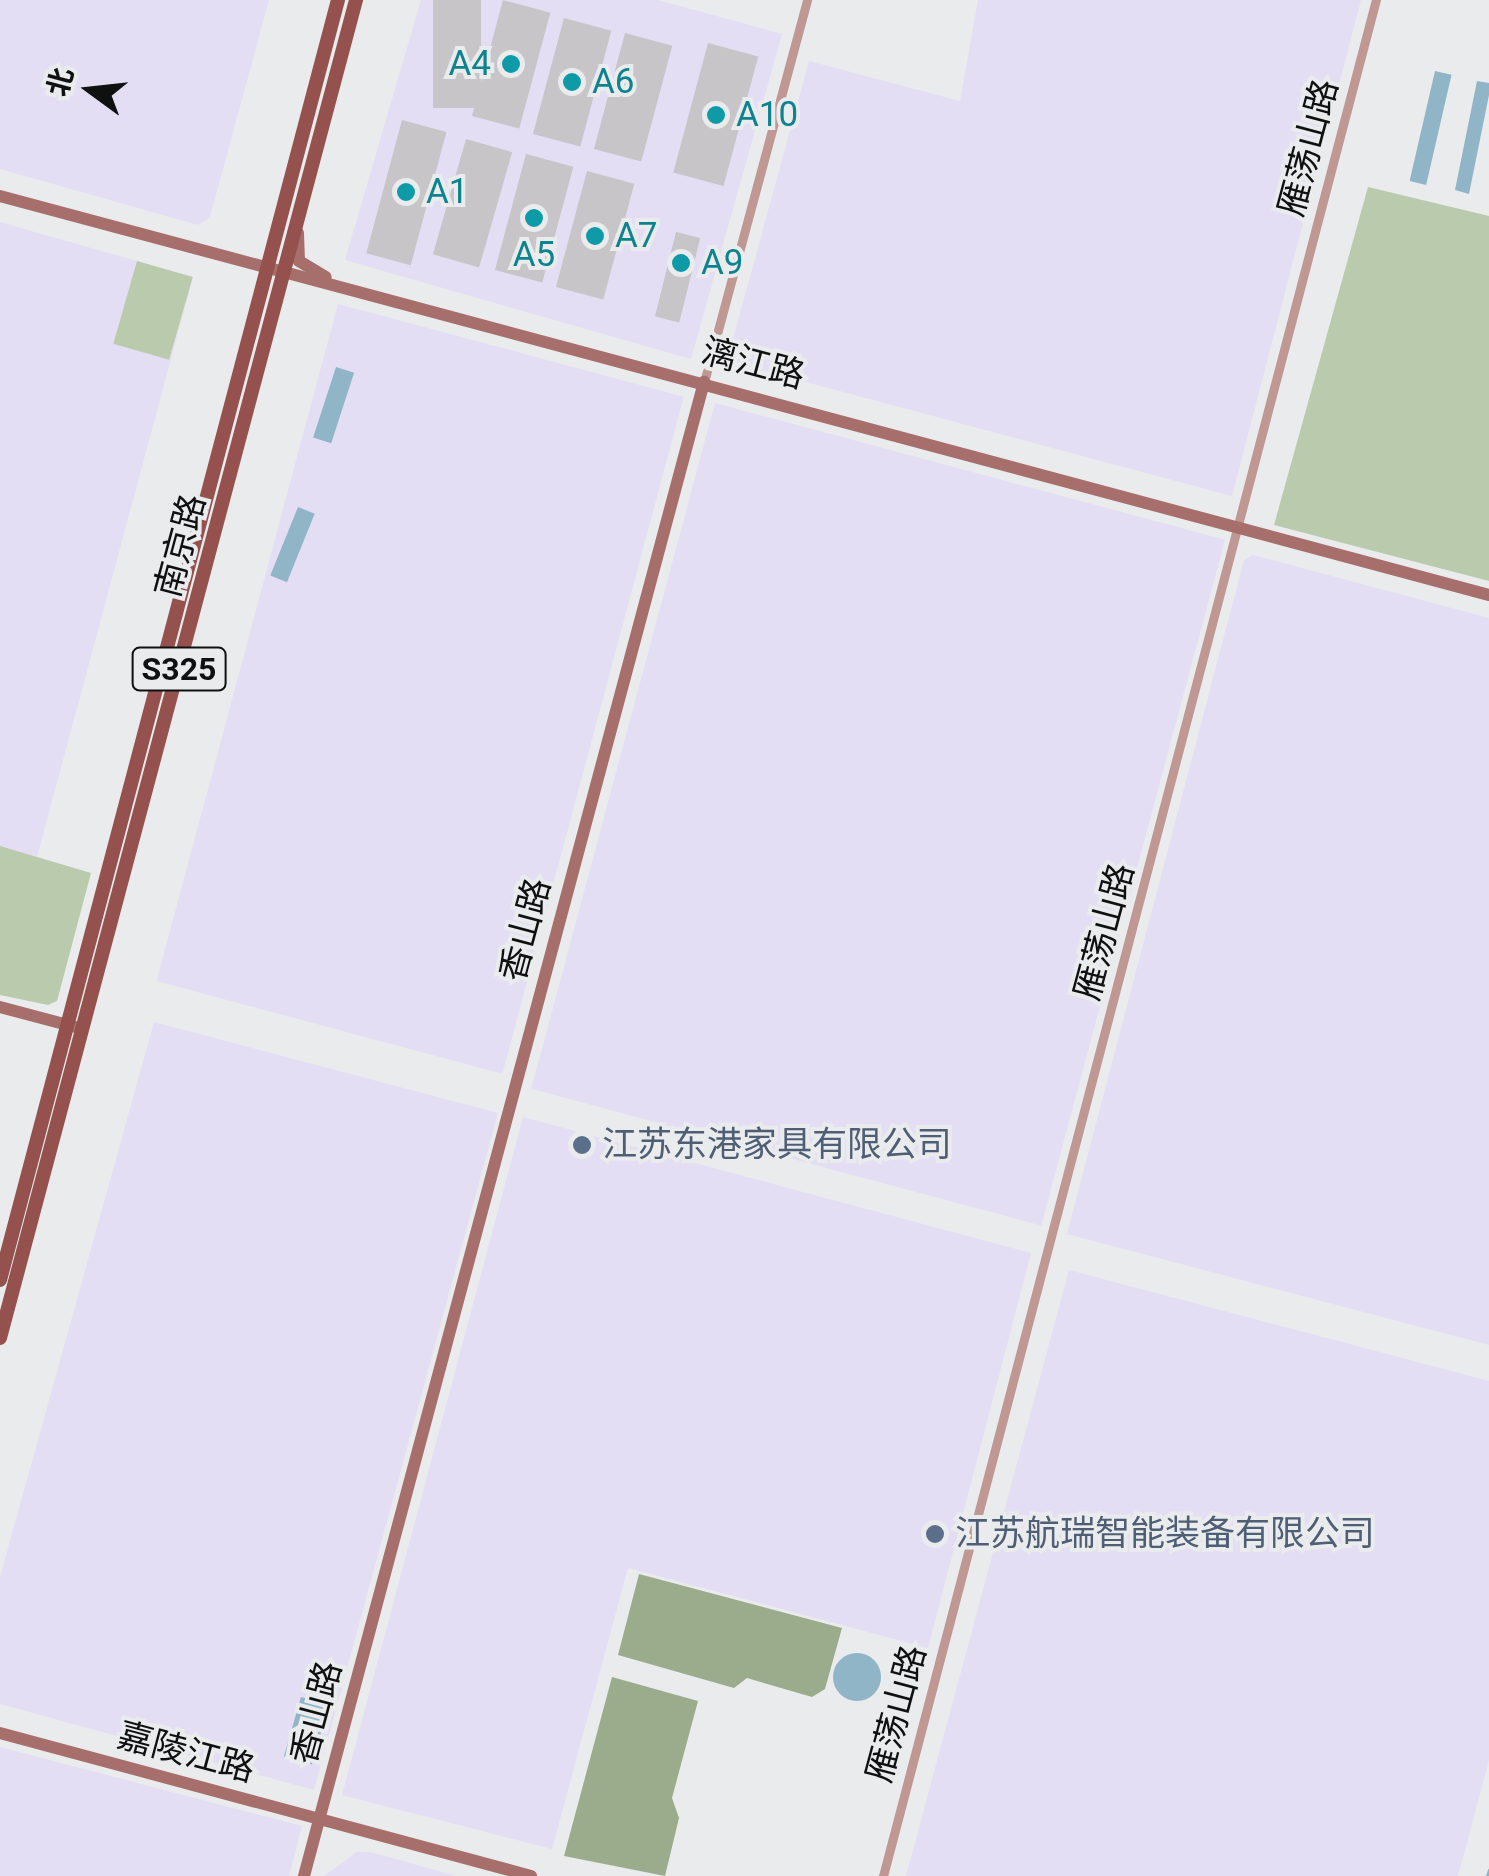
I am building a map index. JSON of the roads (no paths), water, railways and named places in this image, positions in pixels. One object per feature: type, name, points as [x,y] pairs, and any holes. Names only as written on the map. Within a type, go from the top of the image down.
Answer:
[{"type":"main road","name":"南京路","points":[[0,1338],[338,0]]},
{"type":"main road","name":"南京路","points":[[0,1280],[76,1028],[356,0]]},
{"type":"street","name":"香山路","points":[[304,1876],[808,0]]},
{"type":"street","name":"雁荡山路","points":[[882,1876],[1241,528],[1376,0]]},
{"type":"street","name":"漓江路","points":[[0,196],[1489,595]]},
{"type":"street","points":[[299,218],[305,268],[374,296]]},
{"type":"street","points":[[0,1007],[76,1028]]},
{"type":"street","name":"嘉陵江路","points":[[0,1734],[531,1876]]},
{"type":"water","points":[[1435,71],[1452,75],[1426,185],[1410,181]]},
{"type":"water","points":[[1477,81],[1489,83],[1489,95],[1469,194],[1455,190]]},
{"type":"water","points":[[336,367],[354,373],[331,443],[313,437]]},
{"type":"water","points":[[298,507],[315,514],[287,582],[270,576]]},
{"type":"water","points":[[857,1653],[874,1660],[881,1677],[874,1694],[857,1701],[840,1694],[833,1677],[840,1660]]},
{"type":"water","points":[[301,1697],[329,1705],[312,1765],[284,1757]]},
{"type":"waterway","points":[[1487,1876],[1489,1870]]},
{"type":"place","name":"A4","points":[[511,64]]},
{"type":"place","name":"A6","points":[[572,82]]},
{"type":"place","name":"A10","points":[[716,115]]},
{"type":"place","name":"A1","points":[[406,192]]},
{"type":"place","name":"A5","points":[[534,218]]},
{"type":"place","name":"A7","points":[[595,236]]},
{"type":"place","name":"A9","points":[[681,263]]},
{"type":"place","name":"江苏东港家具有限公司","points":[[582,1145]]},
{"type":"place","name":"江苏航瑞智能装备有限公司","points":[[935,1534]]}]
